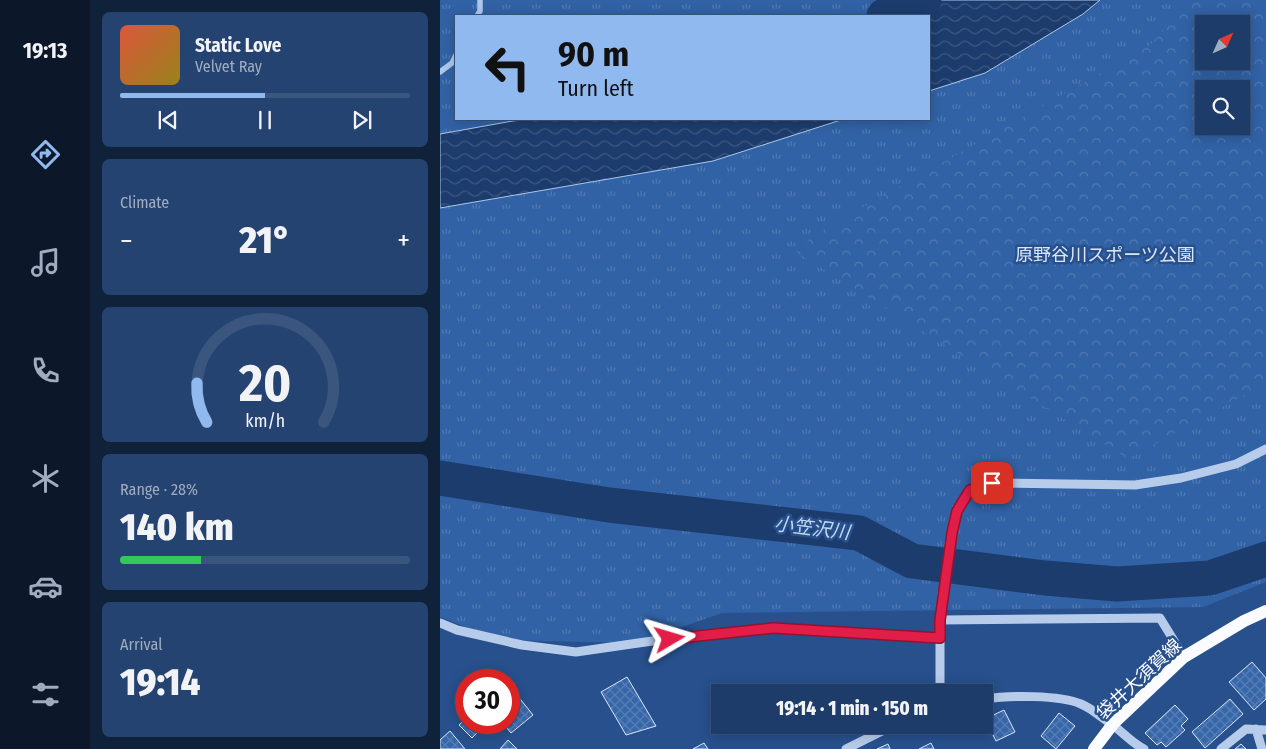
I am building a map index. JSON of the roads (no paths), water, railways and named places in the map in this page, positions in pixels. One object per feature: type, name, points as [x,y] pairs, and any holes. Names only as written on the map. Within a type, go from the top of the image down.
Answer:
[{"type":"main road","name":"袋井大須賀線","points":[[1094,749],[1113,724],[1184,657],[1244,621],[1266,611]]},
{"type":"street","points":[[940,684],[940,620],[952,533],[957,511],[970,490],[992,483],[1134,485],[1181,478],[1236,464],[1266,450]]},
{"type":"street","points":[[940,620],[1160,618],[1184,657]]},
{"type":"street","points":[[440,623],[457,630],[522,645],[576,652],[687,636],[773,628],[940,638]]},
{"type":"street","points":[[993,697],[1059,699],[1081,704],[1113,724],[1132,743],[1144,749]]},
{"type":"street","points":[[1221,749],[1246,729],[1261,729],[1262,749]]},
{"type":"street","points":[[846,749],[876,734]]},
{"type":"water","points":[[921,0],[1100,0],[1083,14],[985,73],[930,91],[930,15],[893,15]]},
{"type":"water","points":[[518,120],[841,120],[713,161],[440,208],[440,134]]},
{"type":"waterway","points":[[478,15],[480,11],[480,0]]},
{"type":"waterway","points":[[886,15],[924,0]]},
{"type":"waterway","points":[[440,72],[452,63],[455,57]]},
{"type":"waterway","name":"小笠沢川","points":[[440,478],[609,505],[859,533],[912,561],[1045,578],[1117,584],[1210,578],[1266,559]]},
{"type":"park label","name":"原野谷川スポーツ公園","points":[[1105,255]]}]
